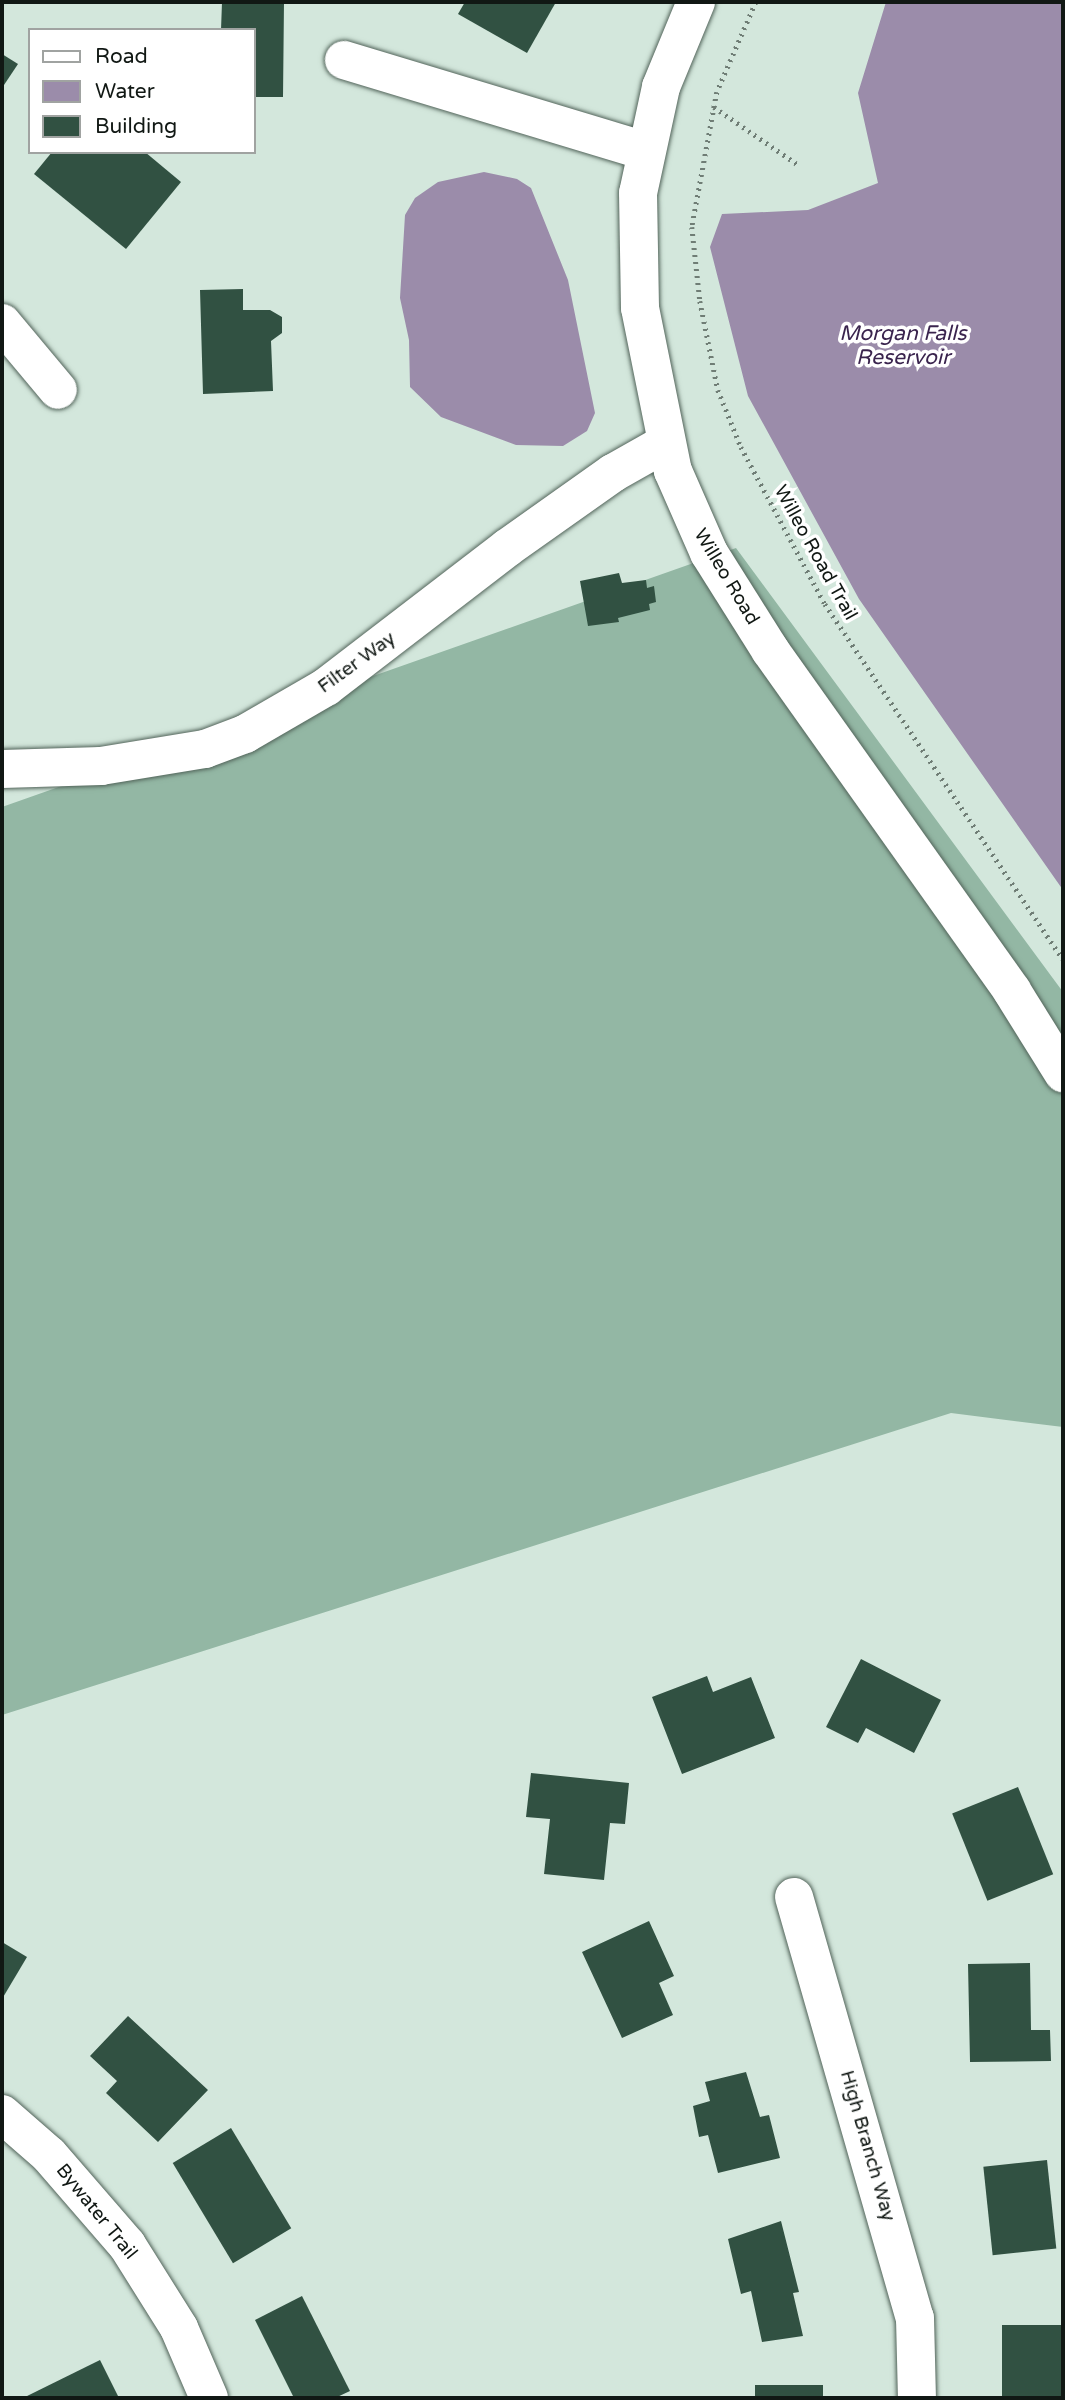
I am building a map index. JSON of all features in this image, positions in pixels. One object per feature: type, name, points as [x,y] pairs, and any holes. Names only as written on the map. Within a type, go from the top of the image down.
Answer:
[{"type":"street","name":"Willeo Road","points":[[696,2],[661,88],[645,151],[638,193],[640,308],[666,443],[689,513],[709,554],[770,650],[1012,990],[1063,1073]]},
{"type":"street","points":[[344,60],[645,151]]},
{"type":"street","points":[[2,323],[58,390]]},
{"type":"street","name":"Filter Way","points":[[2,769],[101,766],[205,749],[246,734],[326,687],[507,548],[613,473],[666,443]]},
{"type":"street","name":"High Branch Way","points":[[793,1897],[915,2318],[917,2398]]},
{"type":"street","name":"Bywater Trail","points":[[2,2114],[48,2154],[127,2245],[179,2328],[209,2398]]},
{"type":"path","name":"Willeo Road Trail","points":[[756,2],[715,107],[692,227],[700,301],[718,390],[741,447],[825,604],[1063,959]]},
{"type":"path","points":[[715,107],[797,164]]},
{"type":"green space","points":[[736,548],[1063,992],[1063,1427],[951,1413],[2,1715],[2,807]]},
{"type":"water","name":"Morgan Falls Reservoir","points":[[886,2],[1063,2],[1063,890],[859,599],[748,396],[710,247],[722,214],[808,210],[878,183],[858,93]]},
{"type":"water","points":[[484,172],[517,179],[531,188],[568,280],[595,413],[587,431],[563,446],[516,445],[441,417],[410,387],[409,340],[400,298],[405,215],[415,198],[438,182]]},
{"type":"building","points":[[222,2],[284,2],[283,97],[256,97],[256,28],[221,28]]},
{"type":"building","points":[[465,2],[556,2],[527,53],[458,14]]},
{"type":"building","points":[[2,54],[18,64],[2,88]]},
{"type":"building","points":[[50,154],[147,154],[181,182],[126,249],[34,174]]},
{"type":"building","points":[[243,289],[243,310],[270,310],[282,317],[282,333],[271,341],[273,391],[203,394],[200,290]]},
{"type":"building","points":[[619,573],[622,583],[646,580],[647,588],[654,586],[656,602],[649,604],[650,610],[618,618],[619,622],[588,626],[580,581]]},
{"type":"building","points":[[861,1659],[941,1700],[914,1753],[866,1728],[858,1743],[826,1727]]},
{"type":"building","points":[[707,1676],[713,1692],[751,1677],[775,1738],[682,1774],[652,1697]]},
{"type":"building","points":[[531,1773],[629,1783],[625,1824],[610,1823],[604,1880],[544,1874],[550,1819],[526,1817]]},
{"type":"building","points":[[1018,1787],[1053,1874],[987,1901],[952,1814]]},
{"type":"building","points":[[649,1921],[674,1976],[659,1983],[673,2015],[622,2038],[582,1952]]},
{"type":"building","points":[[2,1942],[27,1957],[2,1999]]},
{"type":"building","points":[[1030,1963],[1031,2030],[1050,2030],[1051,2061],[970,2062],[968,1964]]},
{"type":"building","points":[[128,2016],[208,2090],[158,2142],[106,2093],[117,2081],[90,2056]]},
{"type":"building","points":[[746,2072],[760,2117],[769,2115],[780,2158],[718,2173],[708,2135],[699,2137],[693,2106],[710,2101],[705,2082]]},
{"type":"building","points":[[231,2128],[291,2228],[233,2263],[173,2163]]},
{"type":"building","points":[[1047,2160],[1056,2249],[993,2255],[983,2167]]},
{"type":"building","points":[[781,2221],[799,2292],[793,2293],[803,2336],[762,2342],[751,2291],[741,2294],[728,2239]]},
{"type":"building","points":[[302,2296],[350,2391],[335,2398],[294,2398],[255,2320]]},
{"type":"building","points":[[1002,2325],[1063,2325],[1063,2398],[1002,2398]]},
{"type":"building","points":[[100,2360],[119,2398],[23,2398]]},
{"type":"building","points":[[755,2385],[823,2385],[823,2398],[755,2398]]}]
